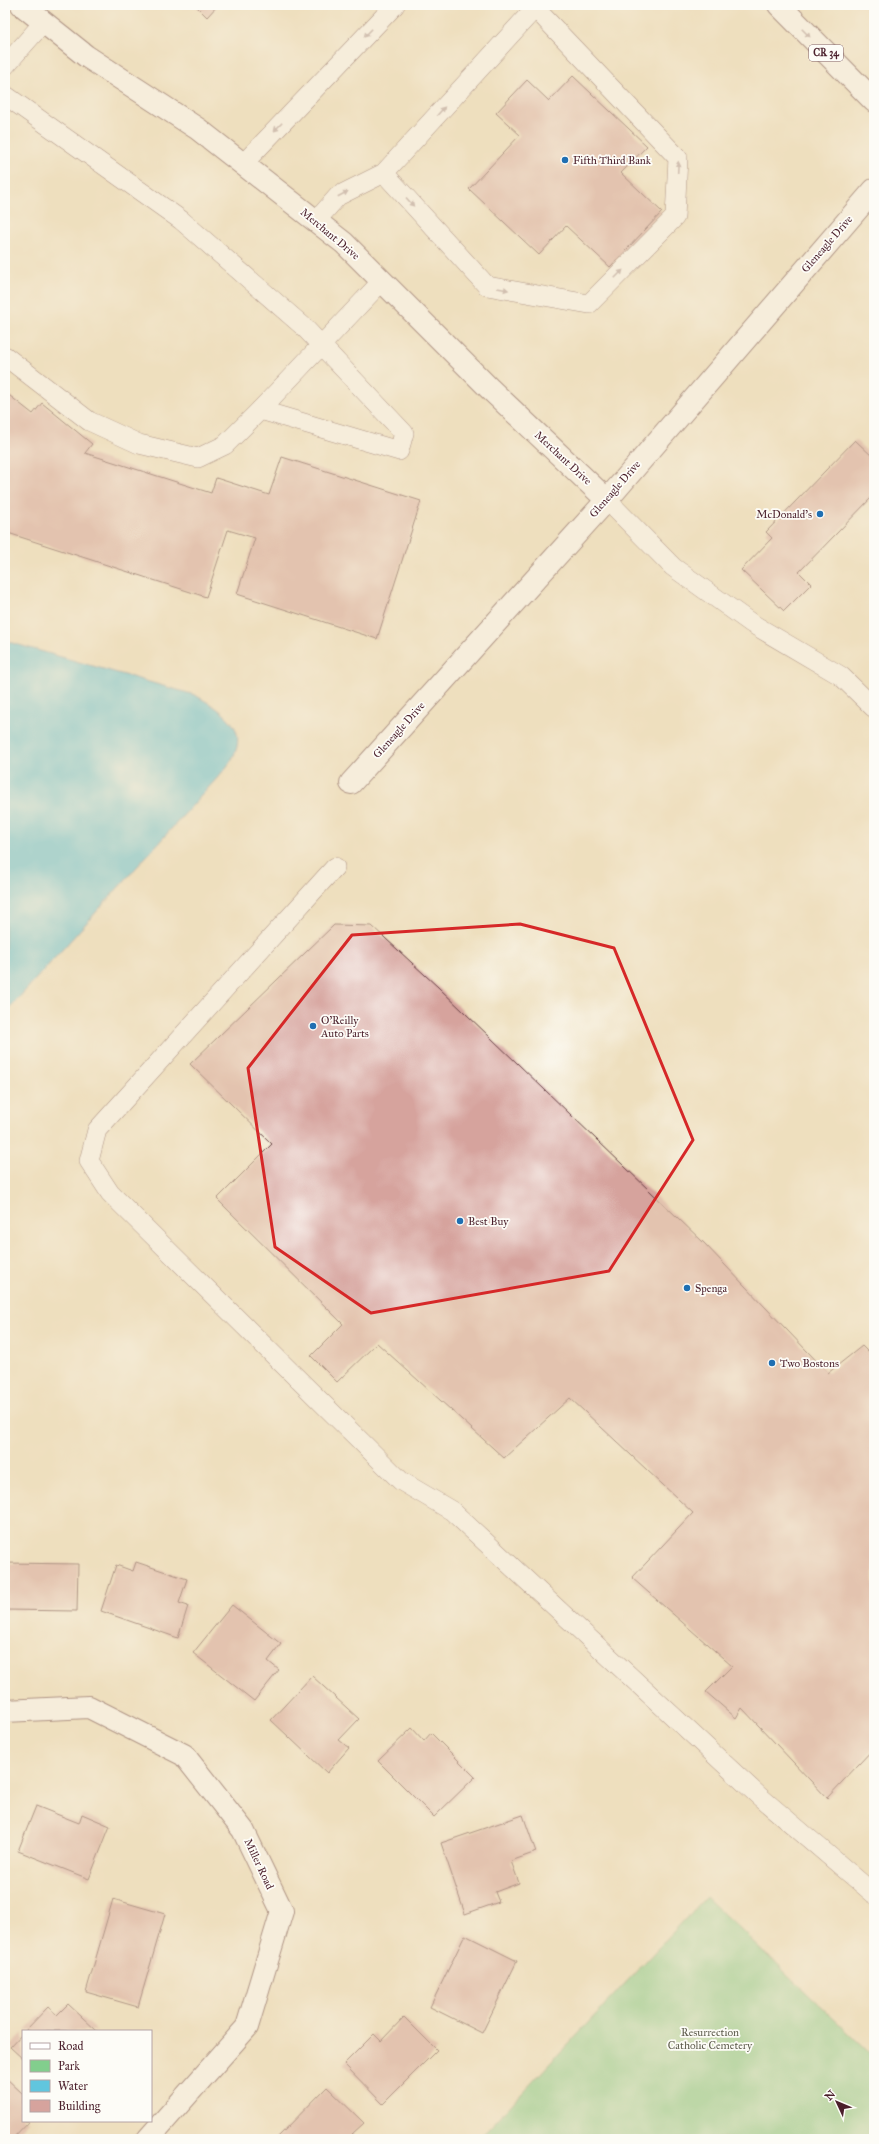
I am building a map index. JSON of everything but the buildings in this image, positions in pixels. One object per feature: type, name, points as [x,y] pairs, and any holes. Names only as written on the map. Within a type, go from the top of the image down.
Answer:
[{"type":"street","name":"Merchant Drive","points":[[22,5],[86,56],[198,129],[344,243],[490,389],[607,500]]},
{"type":"street","name":"CR 34","points":[[779,5],[874,101]]},
{"type":"street","name":"Gleneagle Drive","points":[[352,783],[607,500],[874,190]]},
{"type":"street","name":"Miller Road","points":[[5,1711],[89,1708],[184,1755],[243,1830],[282,1911],[247,2027],[148,2139]]},
{"type":"lane","points":[[243,164],[395,5]]},
{"type":"lane","points":[[316,221],[338,196],[384,173],[534,6],[678,158],[675,217],[589,304],[487,286],[384,173]]},
{"type":"lane","points":[[5,66],[43,23]]},
{"type":"lane","points":[[5,95],[181,220],[304,327],[404,433],[399,451],[260,410]]},
{"type":"lane","points":[[5,356],[89,421],[139,444],[198,458],[225,445],[382,281]]},
{"type":"lane","points":[[607,500],[673,567],[751,623],[841,676],[874,708]]},
{"type":"lane","points":[[335,867],[97,1130],[89,1161],[110,1193],[401,1480],[452,1510],[759,1796],[874,1894]]},
{"type":"highlighted area","points":[[520,924],[614,948],[693,1140],[609,1271],[371,1313],[275,1247],[248,1068],[352,935]]},
{"type":"green space","name":"Resurrection Catholic Cemetery","points":[[706,1897],[874,2057],[874,2139],[479,2139]]},
{"type":"water","points":[[5,641],[195,695],[214,706],[230,720],[238,737],[237,747],[231,761],[224,770],[5,1013]]},
{"type":"place","name":"Fifth Third Bank","points":[[565,160]]},
{"type":"place","name":"McDonald's","points":[[820,514]]},
{"type":"place","name":"O'Reilly Auto Parts","points":[[313,1026]]},
{"type":"place","name":"Best Buy","points":[[460,1221]]},
{"type":"place","name":"Spenga","points":[[687,1288]]},
{"type":"place","name":"Two Bostons","points":[[772,1363]]}]
